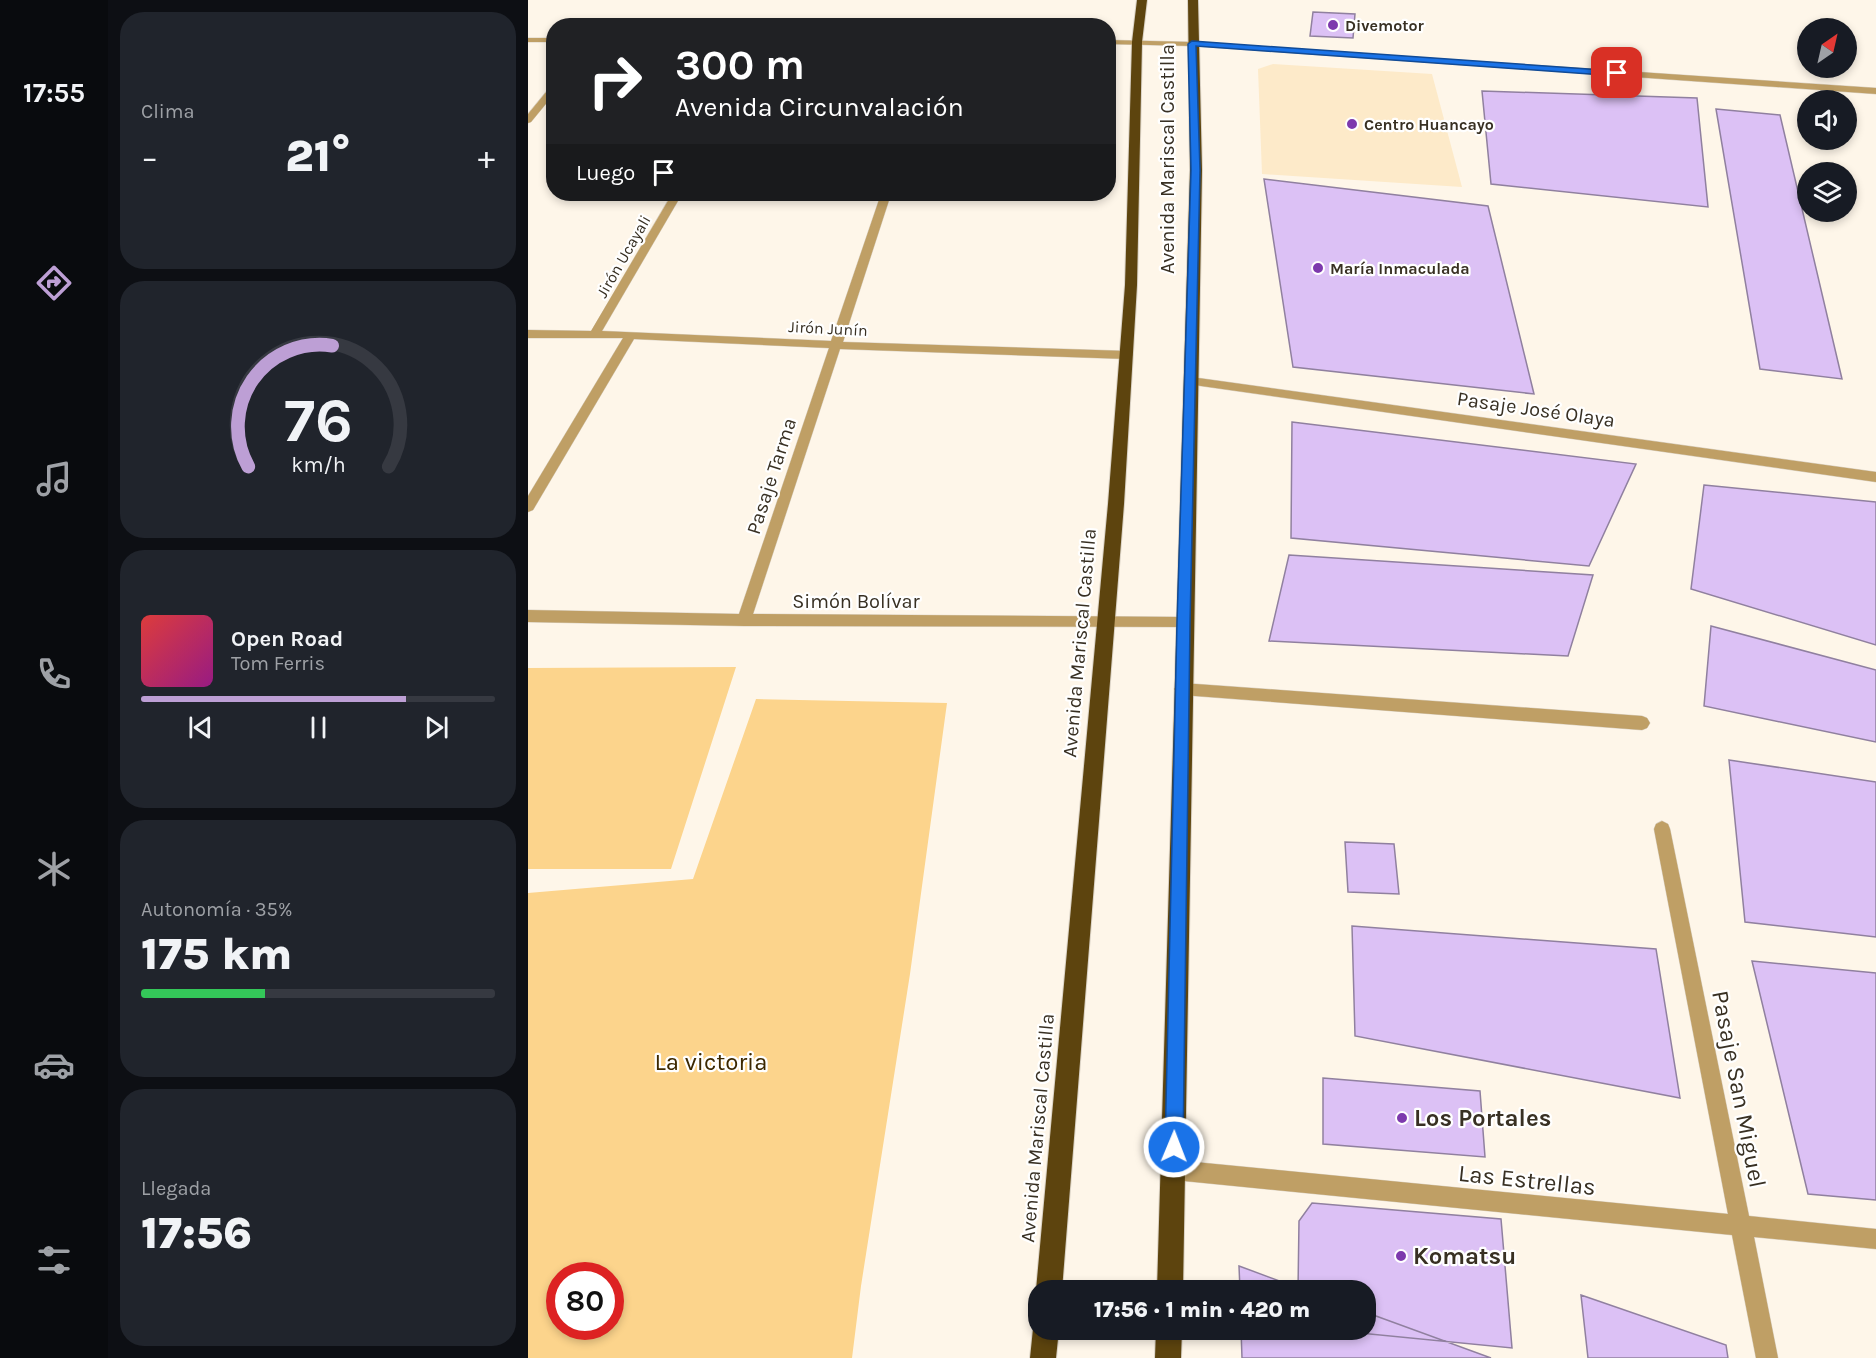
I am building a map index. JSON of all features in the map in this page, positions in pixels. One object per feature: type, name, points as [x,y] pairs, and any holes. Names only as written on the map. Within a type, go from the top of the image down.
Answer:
[{"type":"highway","name":"Avenida Mariscal Castilla","points":[[1050,1280],[1127,355],[1137,42],[1142,0]]},
{"type":"highway","name":"Avenida Mariscal Castilla","points":[[1170,1280],[1182,689],[1196,170],[1193,0]]},
{"type":"highway","points":[[1043,1358],[1045,1340]]},
{"type":"highway","points":[[1168,1358],[1169,1340]]},
{"type":"street","points":[[528,40],[546,40]]},
{"type":"street","points":[[1116,42],[1192,44],[1876,91]]},
{"type":"street","points":[[528,120],[546,98]]},
{"type":"street","name":"Jirón Ucayali","points":[[595,334],[673,201]]},
{"type":"street","name":"Pasaje Tarma","points":[[744,620],[884,201]]},
{"type":"street","name":"Jirón Junín","points":[[528,334],[631,335],[1127,355]]},
{"type":"street","points":[[528,507],[631,335]]},
{"type":"street","name":"Pasaje José Olaya","points":[[1191,381],[1876,477]]},
{"type":"street","name":"Simón Bolívar","points":[[528,616],[1184,623]]},
{"type":"street","points":[[1182,689],[1642,723]]},
{"type":"street","name":"Pasaje San Miguel","points":[[1662,829],[1767,1358]]},
{"type":"street","name":"Las Estrellas","points":[[1174,1170],[1876,1239]]},
{"type":"shaded area","name":"Centro Huancayo","points":[[1273,64],[1432,74],[1462,187],[1262,174],[1258,69]]},
{"type":"green space","points":[[736,667],[671,869],[528,869],[528,668]]},
{"type":"green space","name":"La victoria","points":[[756,699],[947,703],[910,974],[861,1286],[852,1358],[528,1358],[528,893],[693,879]]},
{"type":"building","name":"Divemotor","points":[[1313,12],[1355,14],[1353,38],[1310,36]]},
{"type":"building","points":[[1482,91],[1697,98],[1708,207],[1491,184]]},
{"type":"building","points":[[1716,109],[1780,115],[1797,187],[1797,222],[1805,222],[1842,379],[1760,369]]},
{"type":"building","points":[[1264,179],[1488,206],[1534,394],[1293,367]]},
{"type":"building","points":[[1292,422],[1636,464],[1589,566],[1291,538]]},
{"type":"building","points":[[1704,485],[1876,502],[1876,645],[1691,589]]},
{"type":"building","points":[[1289,555],[1593,575],[1568,656],[1269,641]]},
{"type":"building","points":[[1711,626],[1876,670],[1876,742],[1704,706]]},
{"type":"building","points":[[1729,760],[1876,782],[1876,937],[1745,922]]},
{"type":"building","points":[[1345,842],[1394,844],[1399,894],[1348,892]]},
{"type":"building","points":[[1352,926],[1656,949],[1680,1098],[1355,1036]]},
{"type":"building","points":[[1752,961],[1876,973],[1876,1200],[1808,1194]]},
{"type":"building","name":"Los Portales","points":[[1323,1078],[1480,1091],[1485,1157],[1323,1144]]},
{"type":"building","name":"Komatsu","points":[[1312,1203],[1501,1219],[1512,1348],[1376,1335],[1376,1280],[1298,1280],[1299,1221]]},
{"type":"building","points":[[1239,1266],[1277,1280],[1240,1280]]},
{"type":"building","points":[[1581,1295],[1726,1345],[1728,1358],[1588,1358]]},
{"type":"building","points":[[1376,1316],[1491,1358],[1242,1358],[1241,1340],[1376,1340]]},
{"type":"place","name":"Divemotor","points":[[1333,25]]},
{"type":"place","name":"Centro Huancayo","points":[[1352,124]]},
{"type":"place","name":"María Inmaculada","points":[[1318,268]]},
{"type":"place","name":"Los Portales","points":[[1402,1118]]},
{"type":"place","name":"Komatsu","points":[[1401,1256]]},
{"type":"route","points":[[1174,1147],[1196,170],[1192,44],[1617,73]]}]
